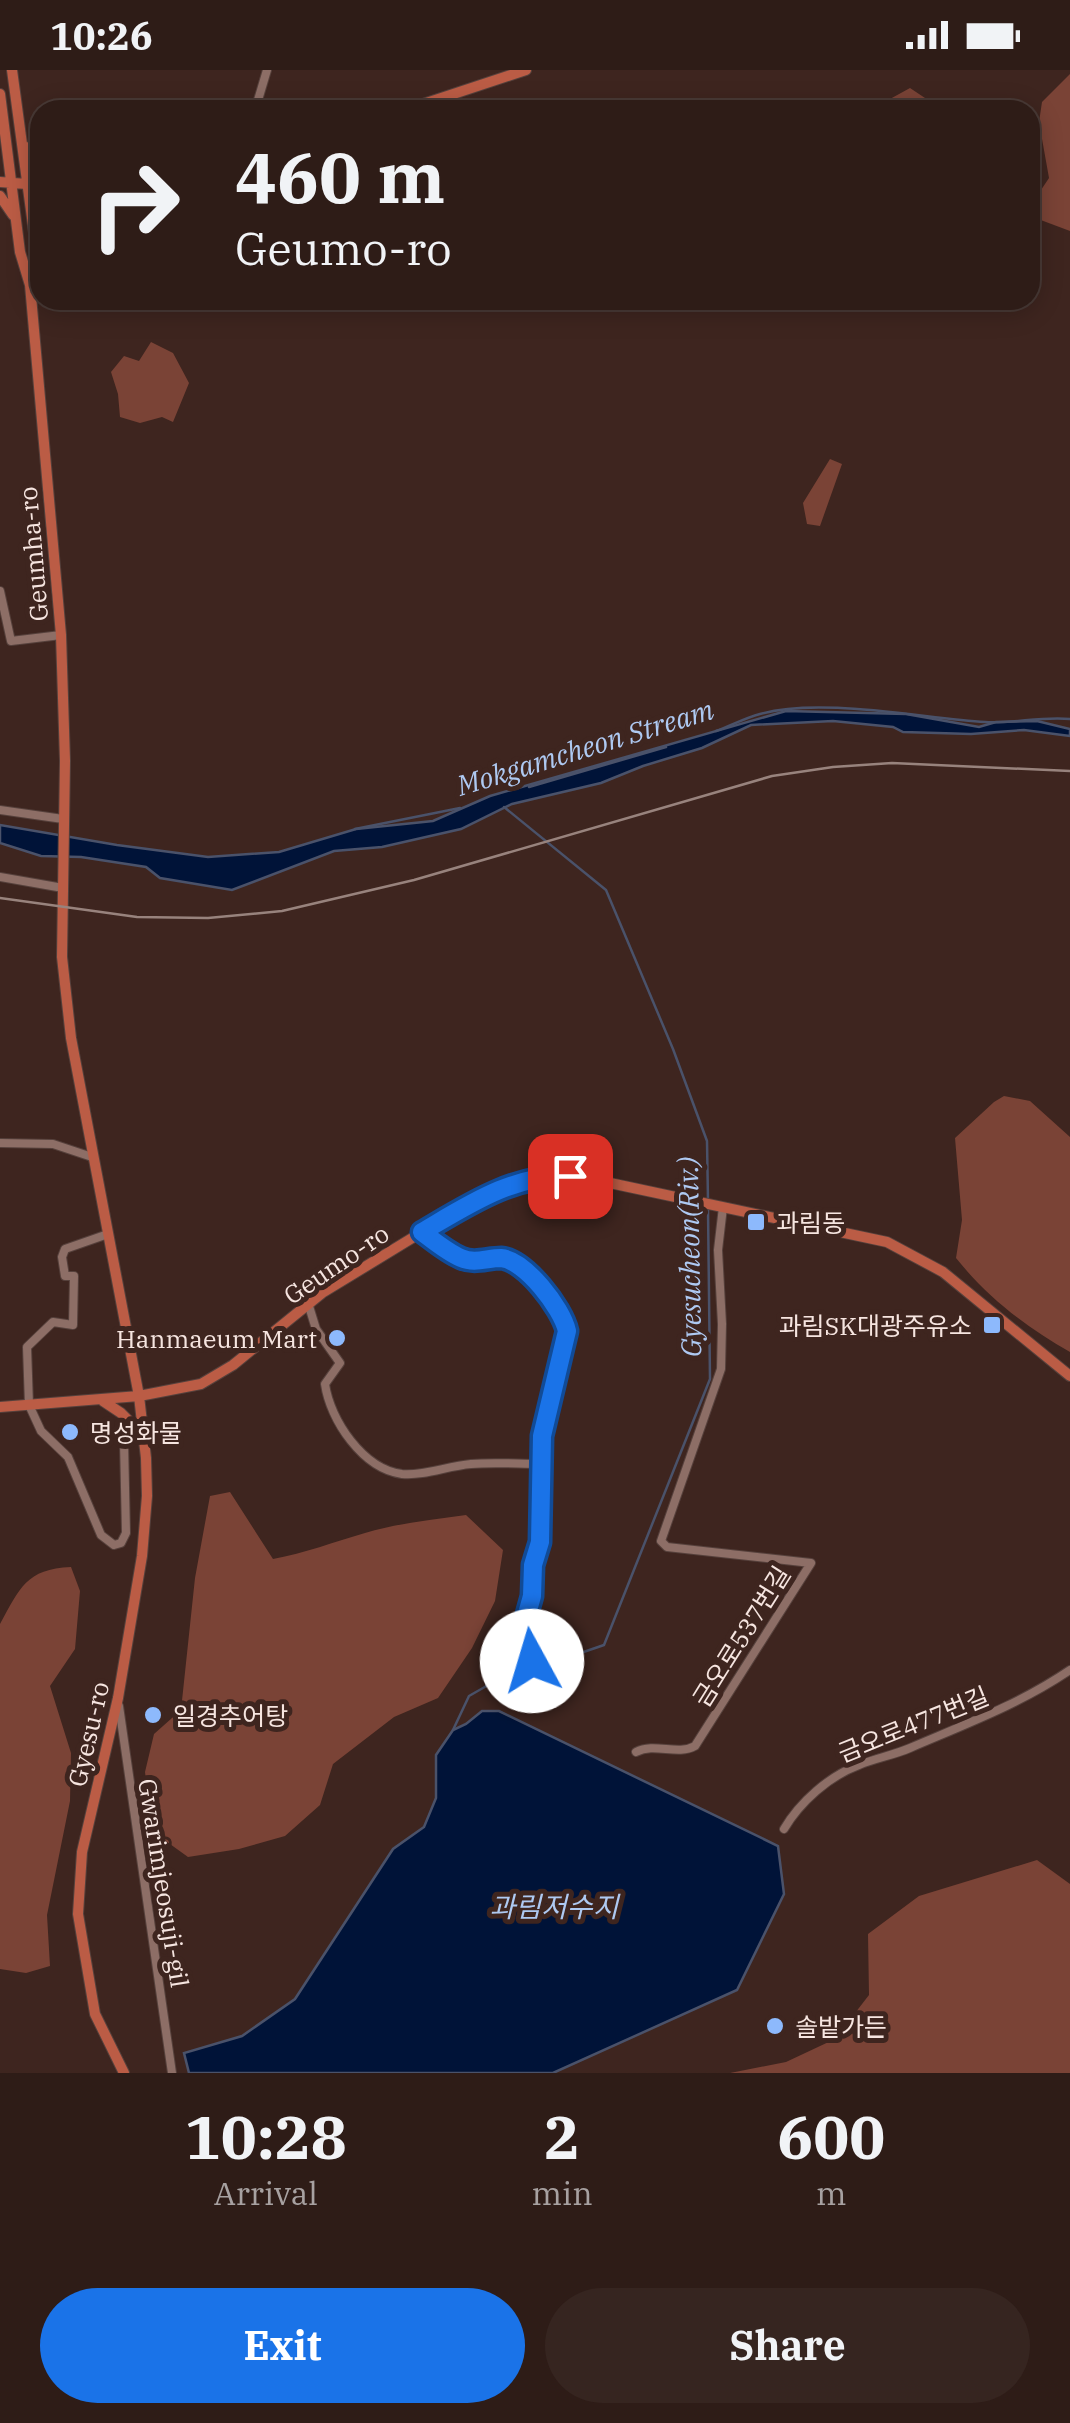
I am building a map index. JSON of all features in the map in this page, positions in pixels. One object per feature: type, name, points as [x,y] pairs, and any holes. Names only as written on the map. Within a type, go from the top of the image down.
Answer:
[{"type":"main road","name":"Geumha-ro","points":[[12,70],[20,134],[30,170]]},
{"type":"main road","points":[[435,100],[526,70]]},
{"type":"main road","name":"Geumha-ro","points":[[0,94],[6,182],[30,285]]},
{"type":"main road","points":[[0,133],[3,117]]},
{"type":"main road","points":[[20,134],[30,155]]},
{"type":"main road","points":[[0,196],[16,222]]},
{"type":"main road","name":"Geumha-ro","points":[[32,310],[61,635],[65,761],[63,888]]},
{"type":"main road","points":[[63,888],[62,957],[71,1038],[140,1396]]},
{"type":"main road","name":"Geumo-ro","points":[[0,1407],[185,1389],[218,1375],[308,1303],[422,1232],[495,1191],[554,1175],[586,1178],[872,1238],[900,1248],[958,1283],[1070,1376]]},
{"type":"main road","name":"Gyesu-ro","points":[[124,2073],[96,2014],[78,1914],[82,1852],[118,1698],[144,1537],[147,1496],[140,1396]]},
{"type":"main road","points":[[102,1400],[144,1436]]},
{"type":"street","points":[[258,100],[267,70]]},
{"type":"street","points":[[0,591],[11,641],[61,635]]},
{"type":"street","points":[[0,810],[63,820]]},
{"type":"street","points":[[0,877],[63,888]]},
{"type":"street","points":[[0,1143],[52,1144],[92,1157]]},
{"type":"street","name":"금오로537번길","points":[[636,1752],[647,1746],[687,1750],[694,1746],[811,1563],[667,1547],[661,1541],[721,1369],[720,1206]]},
{"type":"street","points":[[422,1232],[462,1258],[502,1258],[517,1263],[559,1310],[567,1331],[545,1421],[540,1542],[522,1632],[532,1661]]},
{"type":"street","points":[[108,1234],[66,1249],[62,1257],[65,1276],[74,1276],[73,1324],[54,1322],[28,1347],[29,1405],[42,1432],[68,1457],[101,1535],[105,1542],[114,1545],[121,1544],[126,1533],[124,1442],[131,1421]]},
{"type":"street","points":[[308,1303],[321,1338],[340,1364],[326,1384],[340,1424],[372,1461],[404,1474],[474,1464],[541,1464]]},
{"type":"street","name":"금오로477번길","points":[[784,1829],[820,1789],[847,1770],[1021,1702],[1070,1670]]},
{"type":"street","name":"Gwarimjeosuji-gil","points":[[118,1698],[172,2073]]},
{"type":"shaded area","points":[[1070,74],[1070,231],[1040,220],[1040,192],[1049,178],[1040,128],[1042,102]]},
{"type":"shaded area","points":[[910,88],[928,100],[888,100]]},
{"type":"shaded area","points":[[151,342],[173,353],[189,383],[173,422],[162,417],[140,423],[120,417],[111,372],[124,356],[139,361]]},
{"type":"shaded area","points":[[830,459],[842,464],[820,526],[807,524],[803,503]]},
{"type":"shaded area","points":[[1004,1096],[1030,1101],[1070,1137],[1070,1352],[1008,1311],[956,1258],[962,1220],[955,1138]]},
{"type":"shaded area","points":[[230,1492],[273,1559],[390,1527],[466,1515],[503,1550],[495,1601],[472,1648],[438,1698],[394,1717],[333,1764],[320,1805],[285,1836],[188,1857],[163,1839],[149,1804],[145,1772],[154,1734],[181,1710],[195,1578],[210,1496]]},
{"type":"shaded area","points":[[71,1567],[80,1591],[75,1649],[50,1686],[71,1753],[70,1801],[47,1915],[50,1966],[26,1973],[0,1969],[0,1624],[13,1600],[34,1576]]},
{"type":"shaded area","points":[[1037,1860],[1070,1884],[1070,2073],[730,2073],[786,2062],[835,2039],[869,1995],[868,1934],[919,1896]]},
{"type":"water","points":[[786,711],[906,714],[979,727],[996,722],[1037,721],[1070,729],[1070,736],[1024,730],[971,734],[903,732],[893,727],[833,721],[751,725],[702,748],[601,783],[512,804],[461,829],[382,847],[334,851],[232,890],[160,878],[146,867],[81,857],[41,856],[0,843],[0,825],[208,857],[279,852],[356,829],[433,821],[490,796]]},
{"type":"water","name":"과림저수지","points":[[482,1711],[499,1711],[778,1846],[784,1894],[737,1990],[553,2073],[189,2073],[184,2053],[242,2036],[295,1999],[393,1849],[424,1827],[436,1798],[436,1755],[453,1730]]},
{"type":"waterway","name":"Mokgamcheon Stream","points":[[716,731],[760,714],[811,708],[985,722],[1070,719]]},
{"type":"waterway","name":"Mokgamcheon Stream","points":[[529,787],[666,747]]},
{"type":"waterway","name":"Gyesucheon(Riv.)","points":[[504,807],[606,890],[707,1141],[708,1201]]},
{"type":"waterway","name":"Mokgamcheon Stream","points":[[355,829],[460,808]]},
{"type":"waterway","name":"Gyesucheon(Riv.)","points":[[453,1730],[469,1696],[490,1684],[604,1645],[710,1379],[708,1209]]},
{"type":"railway","points":[[0,898],[137,917],[208,918],[282,911],[414,880],[772,776],[892,763],[1070,771]]},
{"type":"place","name":"과림동","points":[[756,1222]]},
{"type":"place","name":"과림SK대광주유소","points":[[992,1325]]},
{"type":"place","name":"Hanmaeum Mart","points":[[337,1338]]},
{"type":"place","name":"명성화물","points":[[70,1432]]},
{"type":"place","name":"일경추어탕","points":[[153,1715]]},
{"type":"place","name":"솔밭가든","points":[[775,2026]]},
{"type":"route","points":[[532,1661],[522,1632],[540,1542],[542,1436],[566,1324],[550,1296],[517,1263],[502,1258],[462,1258],[422,1232],[495,1191],[534,1178],[570,1176]]}]
